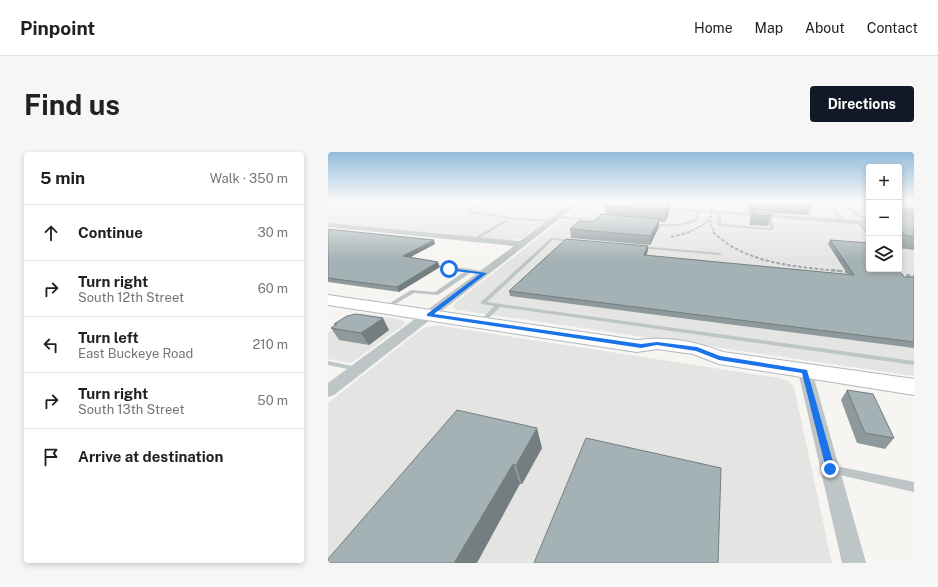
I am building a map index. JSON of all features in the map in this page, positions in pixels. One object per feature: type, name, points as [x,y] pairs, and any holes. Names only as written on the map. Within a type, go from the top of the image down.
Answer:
[{"type":"main road","points":[[328,300],[641,346],[655,354],[695,360],[719,358],[914,387]]},
{"type":"street","points":[[328,391],[552,221]]},
{"type":"street","points":[[846,221],[866,223]]},
{"type":"street","points":[[328,225],[523,244]]},
{"type":"street","points":[[805,371],[854,563]]},
{"type":"lane","points":[[475,239],[506,221]]},
{"type":"lane","points":[[648,224],[670,226],[686,224],[693,221]]},
{"type":"lane","points":[[719,221],[719,225],[772,230],[771,221]]},
{"type":"lane","points":[[858,222],[866,231]]},
{"type":"lane","points":[[582,242],[552,239],[483,303],[914,364]]},
{"type":"lane","points":[[636,247],[720,254]]},
{"type":"lane","points":[[449,269],[484,273]]},
{"type":"lane","points":[[385,308],[413,291],[436,294],[469,271]]},
{"type":"lane","points":[[481,323],[499,305]]},
{"type":"lane","points":[[328,363],[358,369]]},
{"type":"lane","points":[[830,469],[914,487]]},
{"type":"shaded area","points":[[328,221],[547,221],[523,238],[512,240],[328,223]]},
{"type":"shaded area","points":[[560,221],[827,221],[866,224],[866,272],[902,272],[902,226],[914,227],[914,376],[457,310],[453,307],[455,303]]},
{"type":"shaded area","points":[[361,313],[402,320],[405,322],[404,325],[351,363],[328,359],[328,333]]},
{"type":"shaded area","points":[[436,325],[779,378],[788,381],[794,387],[832,563],[328,563],[328,403],[423,328]]},
{"type":"building","points":[[579,221],[658,221],[651,236],[570,229]]},
{"type":"building","points":[[902,221],[914,221],[914,236],[907,236],[902,232]]},
{"type":"building","points":[[328,229],[434,240],[403,256],[438,262],[397,287],[328,278]]},
{"type":"building","points":[[566,239],[648,246],[644,255],[854,275],[830,240],[866,243],[866,272],[900,272],[904,277],[914,277],[914,342],[509,291]]},
{"type":"building","points":[[356,314],[383,318],[361,333],[331,328],[337,324],[334,324],[347,316]]},
{"type":"building","points":[[847,390],[873,394],[894,438],[865,433]]},
{"type":"building","points":[[457,410],[537,428],[516,465],[513,464],[454,563],[328,563],[328,559]]},
{"type":"building","points":[[586,438],[721,468],[718,563],[534,563]]},
{"type":"railway","points":[[688,233],[703,225],[706,221]]},
{"type":"railway","points":[[710,221],[714,233]]},
{"type":"railway","points":[[671,237],[688,233]]},
{"type":"railway","points":[[714,233],[726,243],[740,251],[756,257],[773,262],[807,268],[840,271]]},
{"type":"railway","points":[[831,270],[840,271]]},
{"type":"railway","points":[[840,271],[858,273]]},
{"type":"railway","points":[[892,274],[914,276]]},
{"type":"route","points":[[449,269],[484,273],[429,315],[641,346],[657,343],[697,349],[719,358],[805,371],[830,469]]}]
